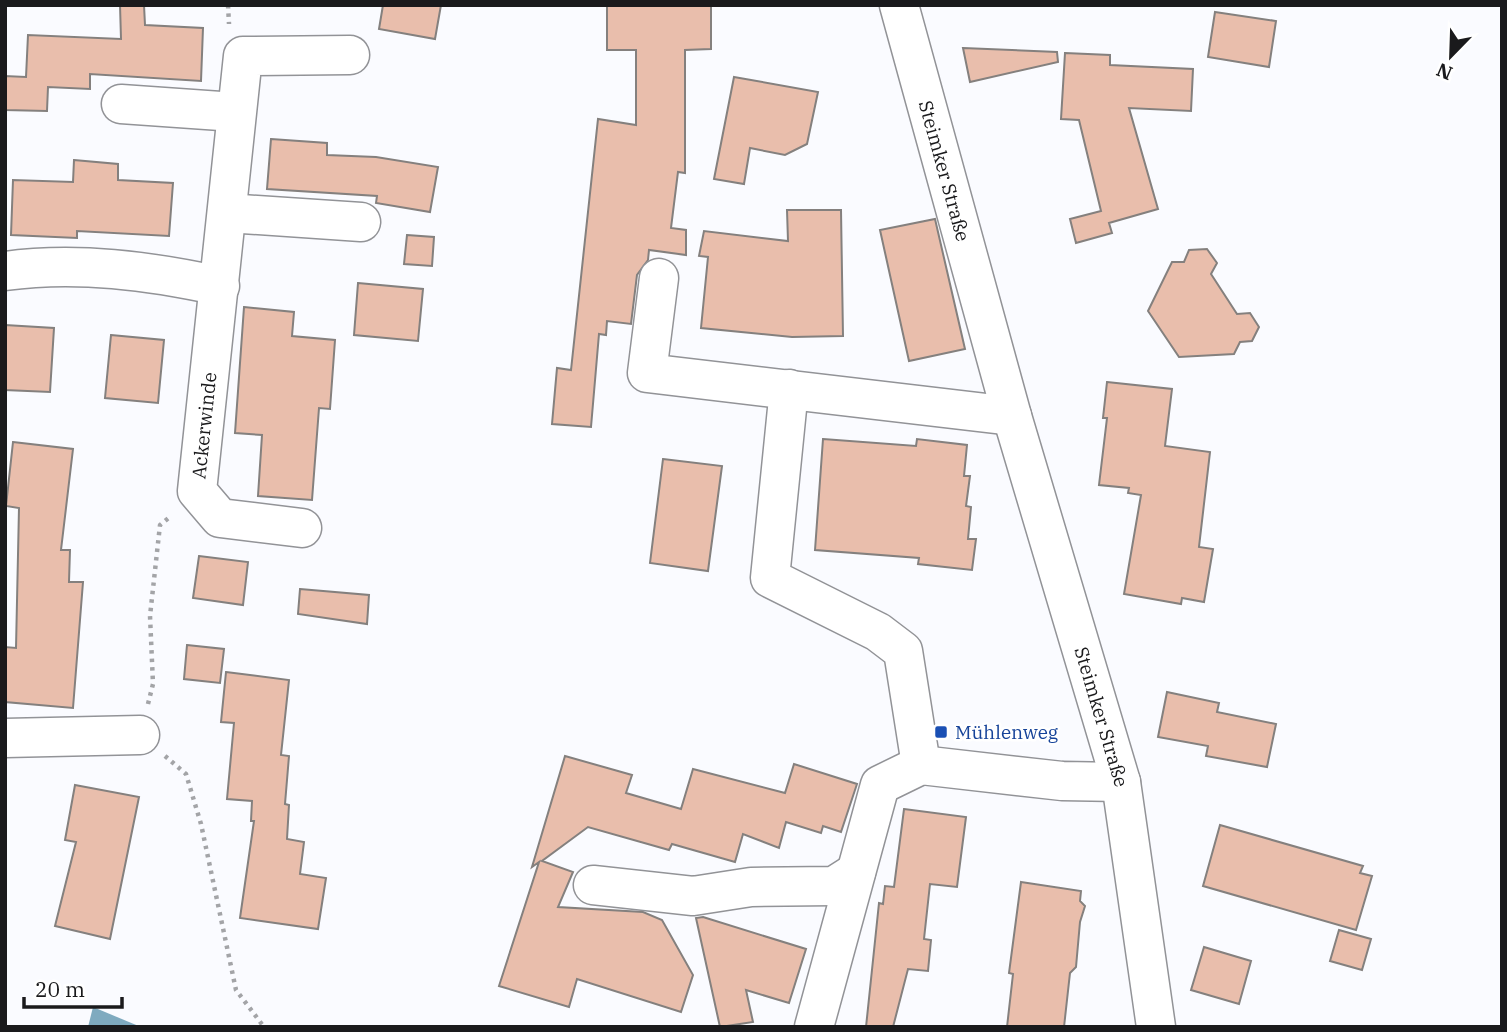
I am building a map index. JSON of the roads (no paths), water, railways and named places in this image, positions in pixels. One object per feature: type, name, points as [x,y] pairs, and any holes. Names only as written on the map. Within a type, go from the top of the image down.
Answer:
[{"type":"street","name":"Steimker Straße","points":[[899,5],[1012,416],[1121,782],[1156,1027]]},
{"type":"street","name":"Ackerwinde","points":[[302,528],[220,518],[197,491],[227,213],[234,112],[243,56],[350,55]]},
{"type":"street","points":[[121,104],[234,112]]},
{"type":"street","points":[[227,213],[361,222]]},
{"type":"street","points":[[5,271],[36,267],[154,272],[219,286]]},
{"type":"street","points":[[659,278],[647,373],[1012,416]]},
{"type":"street","points":[[789,389],[770,578],[878,632],[903,651],[921,765]]},
{"type":"street","points":[[5,738],[140,736]]},
{"type":"street","points":[[814,1027],[880,785],[921,765],[1062,781],[1121,782]]},
{"type":"street","points":[[593,885],[693,896],[751,887],[834,886],[856,872]]},
{"type":"water","points":[[93,1007],[141,1027],[88,1027]]},
{"type":"place","name":"Mühlenweg","points":[[941,732]]}]
